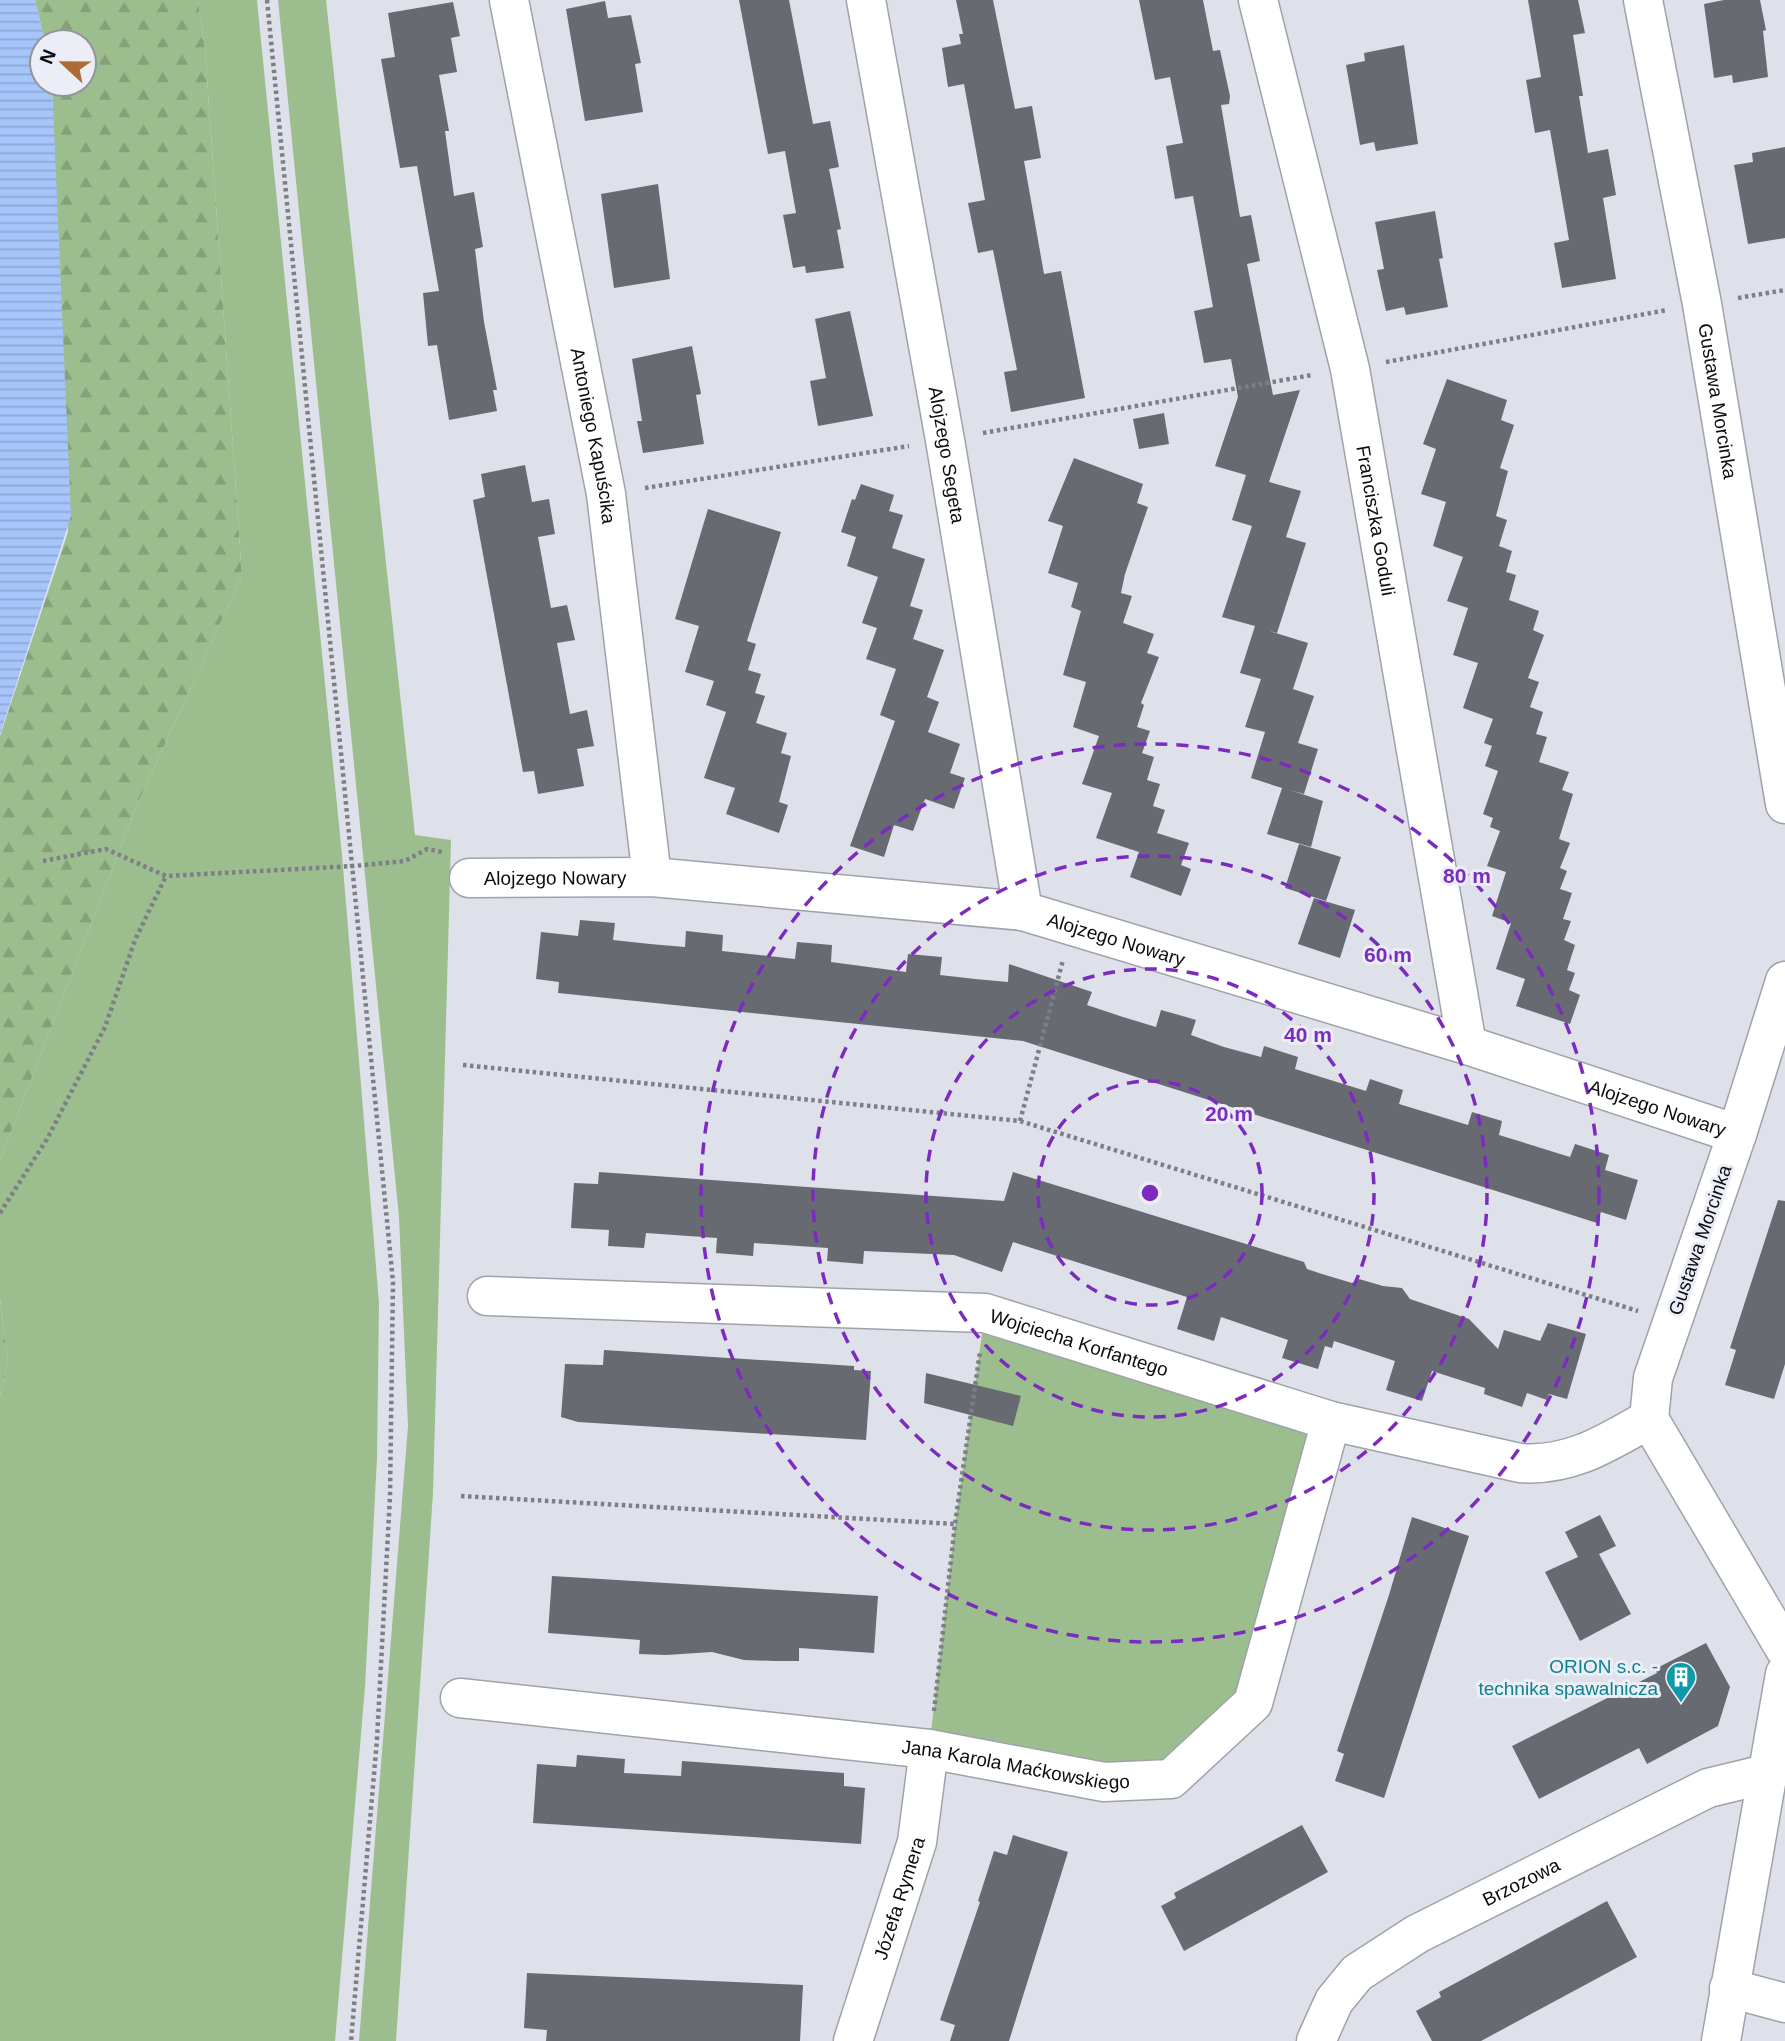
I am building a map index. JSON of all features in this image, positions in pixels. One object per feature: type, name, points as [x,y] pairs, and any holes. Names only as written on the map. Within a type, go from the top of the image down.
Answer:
[{"type":"street","name":"Antoniego Kapuścika","points":[[509,0],[606,494],[652,877]]},
{"type":"street","name":"Alojzego Segeta","points":[[866,0],[945,440],[1023,911]]},
{"type":"street","name":"Franciszka Goduli","points":[[1258,0],[1350,369],[1467,1045]]},
{"type":"street","name":"Gustawa Morcinka","points":[[1643,0],[1702,304],[1769,602],[1785,804]]},
{"type":"street","name":"Alojzego Nowary","points":[[470,878],[652,877],[1023,911],[1467,1045],[1737,1134]]},
{"type":"street","name":"Gustawa Morcinka","points":[[1649,1419],[1653,1378],[1737,1134],[1785,981]]},
{"type":"street","name":"Wojciecha Korfantego","points":[[487,1296],[985,1312],[1331,1421],[1520,1463],[1545,1465],[1589,1452],[1649,1419]]},
{"type":"street","points":[[1649,1419],[1785,1649]]},
{"type":"street","name":"Jana Karola Maćkowskiego","points":[[460,1698],[929,1749],[1104,1782],[1171,1779],[1253,1703],[1331,1421]]},
{"type":"street","points":[[1721,2041],[1785,1674]]},
{"type":"street","name":"Józefa Rymera","points":[[853,2041],[917,1842],[929,1749]]},
{"type":"street","name":"Brzozowa","points":[[1316,2041],[1334,2001],[1357,1973],[1417,1934],[1708,1788],[1766,1774]]},
{"type":"street","points":[[1729,1988],[1785,2003]]},
{"type":"path","points":[[268,0],[355,866],[393,1282],[387,1550],[377,1739],[351,2041]]},
{"type":"path","points":[[606,494],[945,440],[1785,290]]},
{"type":"path","points":[[43,861],[106,849],[166,876],[405,861]]},
{"type":"path","points":[[0,1213],[47,1139],[105,1027],[135,940],[166,876]]},
{"type":"path","points":[[1020,1121],[1072,926]]},
{"type":"path","points":[[463,1065],[1020,1121],[1672,1321]]},
{"type":"path","points":[[929,1749],[955,1524],[985,1312]]},
{"type":"path","points":[[461,1496],[955,1524]]},
{"type":"green space","points":[[35,0],[198,0],[205,49],[242,576],[137,805],[0,1160],[0,736],[68,532],[52,98],[98,98],[98,28],[42,28]]},
{"type":"green space","points":[[198,0],[257,0],[342,855],[379,1303],[377,1458],[365,1687],[335,2041],[0,2041],[0,1396],[8,1359],[0,1299],[0,1160],[137,805],[242,576],[205,49]]},
{"type":"green space","points":[[278,0],[326,0],[415,835],[451,840],[433,1493],[396,2041],[359,2041],[408,1426],[399,1217]]},
{"type":"green space","points":[[0,1300],[8,1359],[0,1396]]},
{"type":"green space","points":[[985,1313],[1331,1421],[1253,1703],[1171,1779],[929,1749],[955,1524]]},
{"type":"water","points":[[0,0],[35,0],[42,28],[28,28],[28,98],[53,98],[71,516],[0,734]]},
{"type":"building","points":[[739,0],[789,0],[813,124],[830,121],[839,167],[829,169],[841,229],[837,230],[844,268],[806,273],[805,266],[793,268],[783,215],[796,213],[785,151],[768,154]]},
{"type":"building","points":[[956,0],[993,0],[1015,109],[1032,106],[1041,158],[1024,161],[1044,274],[1061,271],[1085,398],[1011,412],[1004,372],[1017,370],[993,250],[978,253],[968,203],[985,200],[964,84],[948,87],[942,48],[961,44],[959,34],[963,34]]},
{"type":"building","points":[[1139,0],[1203,0],[1213,51],[1220,50],[1230,96],[1229,104],[1221,105],[1240,217],[1251,215],[1260,261],[1247,264],[1273,395],[1300,390],[1269,482],[1301,491],[1286,537],[1306,543],[1277,633],[1266,630],[1308,643],[1293,689],[1314,696],[1298,743],[1318,749],[1304,794],[1290,790],[1323,801],[1311,847],[1267,834],[1282,788],[1251,778],[1265,732],[1245,727],[1261,679],[1240,673],[1255,626],[1222,617],[1252,526],[1232,520],[1246,475],[1215,466],[1238,397],[1231,359],[1204,363],[1194,311],[1213,307],[1193,196],[1175,199],[1166,146],[1183,143],[1170,77],[1155,80]]},
{"type":"building","points":[[1528,0],[1578,0],[1585,33],[1573,35],[1583,96],[1579,96],[1588,153],[1608,149],[1616,195],[1603,198],[1616,279],[1562,288],[1554,243],[1569,240],[1550,130],[1535,133],[1526,80],[1541,77]]},
{"type":"building","points":[[1724,0],[1760,0],[1766,30],[1763,31],[1768,77],[1733,83],[1732,75],[1714,78],[1704,4]]},
{"type":"building","points":[[605,1],[608,18],[631,15],[641,63],[635,64],[643,112],[585,121],[566,9]]},
{"type":"building","points":[[453,2],[460,36],[451,38],[457,72],[439,75],[449,131],[445,131],[454,196],[474,192],[483,247],[475,249],[484,322],[497,390],[493,390],[497,411],[449,420],[437,345],[428,346],[423,293],[439,291],[417,166],[400,168],[381,59],[395,57],[388,13]]},
{"type":"building","points":[[1404,45],[1418,144],[1376,151],[1374,142],[1360,145],[1346,65],[1365,61],[1364,53]]},
{"type":"building","points":[[1785,147],[1785,238],[1748,244],[1734,165],[1753,162],[1752,153]]},
{"type":"building","points":[[658,184],[670,279],[614,288],[601,194]]},
{"type":"building","points":[[1435,211],[1443,258],[1439,259],[1448,307],[1406,315],[1404,307],[1386,311],[1377,270],[1384,269],[1375,222]]},
{"type":"building","points":[[850,311],[873,416],[818,426],[810,381],[826,378],[815,319]]},
{"type":"building","points":[[692,346],[701,394],[696,395],[704,444],[643,453],[637,421],[642,421],[632,359]]},
{"type":"building","points":[[1447,379],[1507,400],[1501,420],[1514,425],[1500,468],[1508,471],[1496,516],[1507,520],[1499,546],[1512,551],[1506,572],[1516,575],[1509,600],[1539,611],[1533,630],[1544,635],[1528,678],[1539,682],[1530,707],[1543,712],[1536,734],[1547,737],[1539,762],[1569,772],[1562,790],[1573,794],[1559,839],[1570,843],[1560,868],[1567,871],[1560,889],[1572,893],[1563,919],[1571,921],[1564,940],[1575,945],[1567,970],[1575,973],[1569,990],[1580,995],[1570,1024],[1516,1006],[1525,979],[1496,969],[1511,923],[1492,916],[1506,872],[1487,866],[1500,831],[1490,827],[1493,818],[1483,814],[1498,771],[1485,766],[1492,746],[1484,743],[1493,719],[1463,708],[1478,663],[1453,655],[1468,608],[1447,601],[1463,557],[1433,546],[1446,502],[1421,494],[1436,449],[1423,444]]},
{"type":"building","points":[[1164,413],[1169,444],[1139,449],[1133,419]]},
{"type":"building","points":[[1074,458],[1143,484],[1137,503],[1148,507],[1125,574],[1121,593],[1132,596],[1123,623],[1154,634],[1147,653],[1159,657],[1141,703],[1144,705],[1137,727],[1150,731],[1142,753],[1154,757],[1147,780],[1160,784],[1153,806],[1165,810],[1157,833],[1189,843],[1181,865],[1191,869],[1181,896],[1130,877],[1139,852],[1096,838],[1112,793],[1082,784],[1099,736],[1073,727],[1086,682],[1063,675],[1081,611],[1071,607],[1078,583],[1048,573],[1063,526],[1048,521]]},
{"type":"building","points":[[525,465],[532,502],[549,499],[555,534],[538,537],[551,608],[567,605],[575,640],[557,643],[570,714],[587,710],[594,746],[577,749],[584,786],[538,794],[534,771],[523,772],[473,500],[485,497],[481,474]]},
{"type":"building","points":[[861,484],[894,495],[889,511],[903,515],[892,548],[925,559],[910,606],[923,610],[913,639],[944,650],[927,697],[939,702],[928,732],[960,744],[950,773],[965,778],[954,809],[925,799],[913,831],[894,825],[884,857],[850,846],[895,721],[880,715],[896,669],[866,659],[877,628],[862,623],[878,577],[847,566],[856,537],[841,532],[852,499],[855,500]]},
{"type":"building","points":[[708,509],[781,532],[747,641],[756,644],[748,670],[761,674],[755,693],[765,696],[756,723],[787,733],[781,753],[791,756],[779,802],[788,805],[779,833],[726,814],[735,788],[704,778],[726,712],[706,705],[714,681],[685,672],[699,626],[675,619]]},
{"type":"building","points":[[1299,844],[1341,857],[1326,901],[1285,888]]},
{"type":"building","points":[[1314,898],[1355,910],[1340,958],[1298,944]]},
{"type":"building","points":[[580,920],[615,923],[613,940],[685,947],[686,931],[723,935],[722,951],[795,959],[797,942],[832,945],[831,962],[906,972],[908,954],[942,957],[940,975],[1008,982],[1009,964],[1092,992],[1087,1005],[1123,1017],[1156,1027],[1161,1010],[1179,1015],[1196,1020],[1191,1035],[1224,1047],[1261,1057],[1264,1046],[1298,1057],[1295,1069],[1366,1091],[1370,1079],[1403,1090],[1399,1104],[1468,1125],[1472,1112],[1502,1121],[1499,1135],[1570,1157],[1575,1144],[1609,1155],[1605,1170],[1638,1180],[1626,1220],[1601,1212],[1597,1223],[1023,1041],[558,993],[559,982],[536,979],[541,932],[578,936]]},
{"type":"building","points":[[599,1172],[1004,1201],[1013,1172],[1304,1262],[1307,1269],[1352,1283],[1359,1279],[1402,1288],[1410,1299],[1469,1319],[1498,1349],[1504,1330],[1540,1341],[1548,1323],[1586,1334],[1567,1399],[1549,1394],[1547,1400],[1527,1393],[1522,1407],[1484,1394],[1485,1388],[1432,1371],[1422,1401],[1386,1390],[1395,1361],[1334,1341],[1332,1348],[1325,1346],[1318,1369],[1282,1358],[1288,1340],[1221,1317],[1214,1341],[1177,1329],[1187,1297],[1013,1242],[1002,1272],[954,1255],[864,1251],[863,1264],[827,1261],[828,1248],[754,1243],[753,1256],[716,1253],[717,1238],[646,1233],[644,1248],[608,1246],[609,1230],[571,1228],[574,1183],[598,1184]]},
{"type":"building","points":[[1778,1200],[1785,1201],[1785,1364],[1774,1399],[1725,1385],[1736,1350],[1730,1348]]},
{"type":"building","points":[[604,1350],[854,1366],[854,1370],[871,1371],[866,1440],[578,1422],[561,1417],[565,1364],[603,1365]]},
{"type":"building","points":[[926,1373],[1021,1396],[1013,1426],[924,1403]]},
{"type":"building","points":[[1600,1515],[1616,1546],[1599,1554],[1631,1614],[1580,1641],[1545,1572],[1578,1557],[1565,1532]]},
{"type":"building","points":[[1412,1517],[1469,1536],[1384,1798],[1335,1781],[1344,1754],[1337,1751]]},
{"type":"building","points":[[552,1576],[878,1596],[874,1653],[799,1648],[799,1661],[744,1660],[712,1652],[639,1654],[640,1640],[548,1633]]},
{"type":"building","points":[[1706,1643],[1730,1687],[1718,1726],[1647,1764],[1639,1748],[1539,1799],[1512,1746],[1657,1673],[1655,1669]]},
{"type":"building","points":[[577,1755],[625,1759],[624,1773],[681,1776],[682,1761],[844,1773],[844,1786],[865,1788],[861,1844],[533,1823],[537,1764],[576,1767]]},
{"type":"building","points":[[1302,1825],[1328,1872],[1184,1951],[1161,1906],[1176,1898],[1174,1893]]},
{"type":"building","points":[[1013,1835],[1068,1852],[1009,2041],[950,2041],[955,2025],[940,2020],[980,1902],[978,1901],[994,1851],[1007,1855]]},
{"type":"building","points":[[1607,1901],[1637,1957],[1481,2041],[1432,2041],[1416,2011],[1441,1997],[1439,1992]]},
{"type":"building","points":[[527,1973],[803,1985],[800,2041],[546,2041],[547,2030],[524,2028]]},
{"type":"place","name":"ORION s.c. - technika spawalnicza","points":[[1681,1704]]}]
